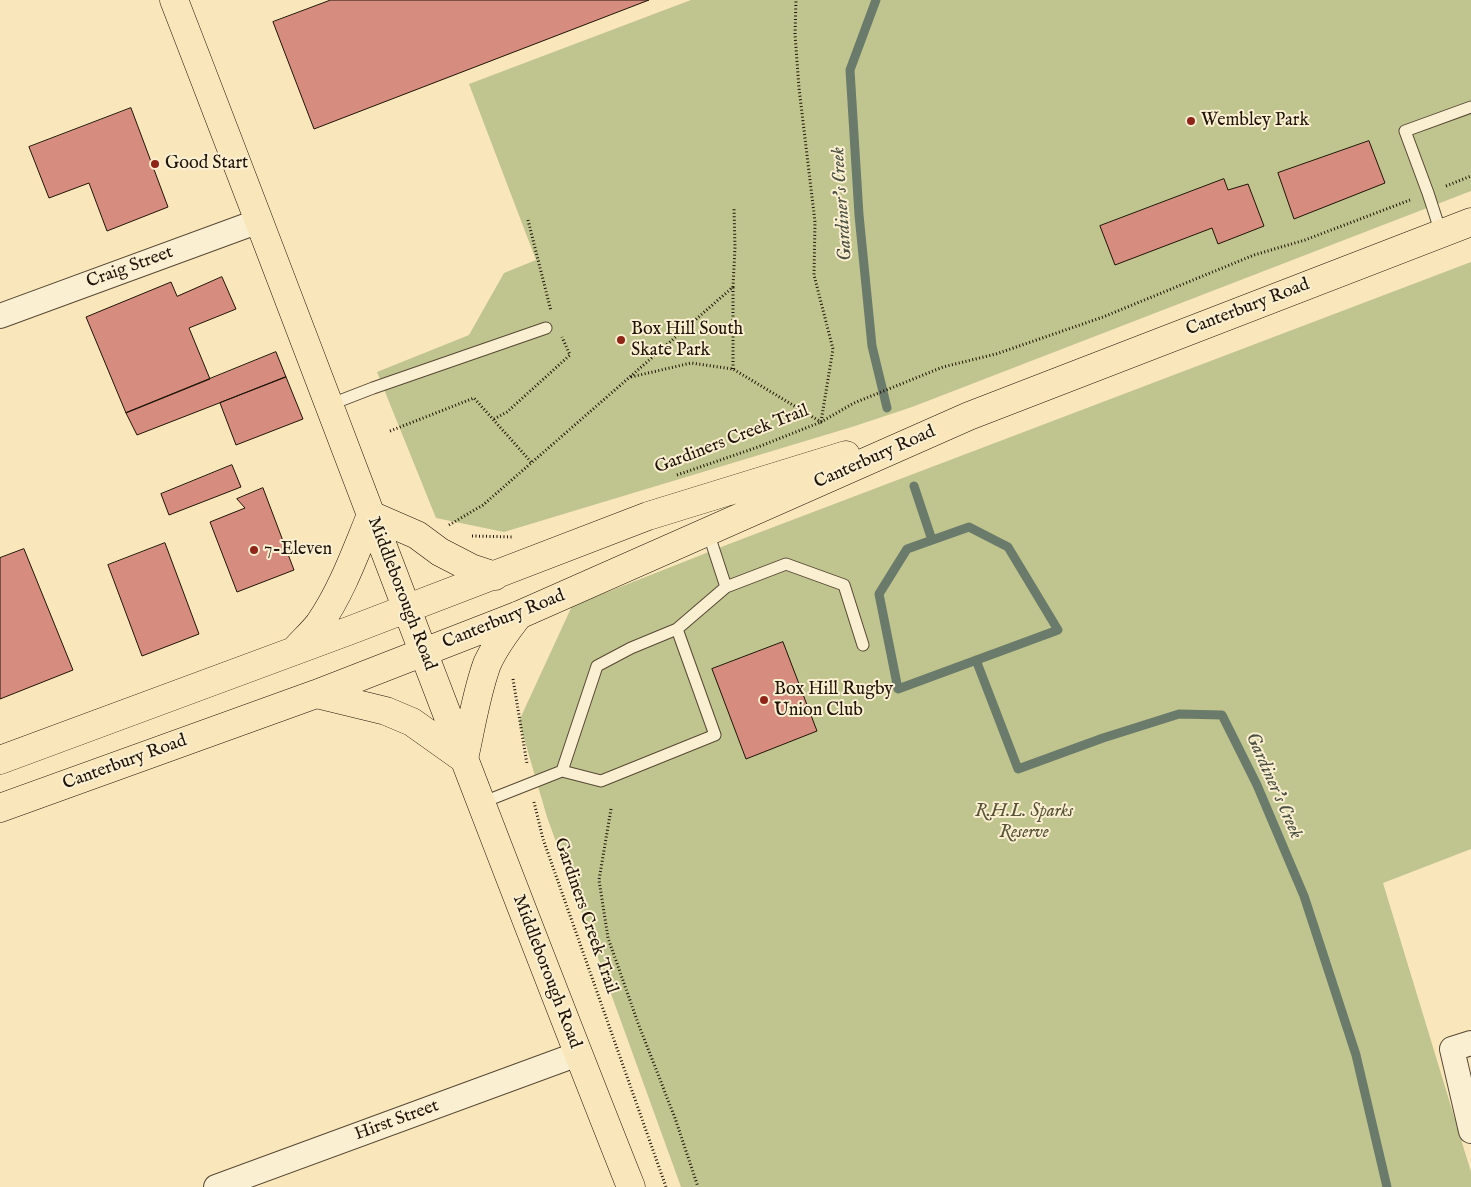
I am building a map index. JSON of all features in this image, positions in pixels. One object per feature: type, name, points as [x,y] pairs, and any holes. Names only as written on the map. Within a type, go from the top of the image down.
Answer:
[{"type":"main road","name":"Middleborough Road","points":[[174,0],[406,609],[631,1187]]},
{"type":"main road","name":"Canterbury Road","points":[[0,808],[316,694],[519,615],[969,416],[1471,222]]},
{"type":"main road","name":"Canterbury Road","points":[[0,760],[495,576],[648,516],[969,416]]},
{"type":"main road","points":[[295,650],[319,624],[336,594],[370,514],[418,535],[441,541],[471,568],[495,576]]},
{"type":"main road","points":[[316,694],[386,711],[412,722],[464,759],[479,691],[488,663],[503,635],[519,615]]},
{"type":"street","name":"Craig Street","points":[[0,316],[259,221]]},
{"type":"street","points":[[1471,1043],[1452,1049],[1471,1131]]},
{"type":"street","name":"Hirst Street","points":[[216,1187],[578,1054]]},
{"type":"lane","points":[[1440,233],[1428,193],[1405,131],[1471,108]]},
{"type":"lane","points":[[329,405],[546,328]]},
{"type":"lane","points":[[708,532],[726,587]]},
{"type":"lane","points":[[562,771],[597,666],[631,648],[677,629],[726,587],[786,564],[844,585],[863,645]]},
{"type":"lane","points":[[481,803],[562,771],[601,781],[715,735],[677,629]]},
{"type":"path","name":"Gardiners Creek Trail","points":[[672,477],[758,447],[820,422],[833,349],[814,275],[815,222],[798,79],[795,34],[796,0]]},
{"type":"path","points":[[632,377],[691,363],[733,369],[820,422],[866,398],[943,367],[996,354],[1103,316],[1254,255],[1305,240],[1471,176]]},
{"type":"path","points":[[733,369],[734,208]]},
{"type":"path","points":[[441,541],[632,377],[733,287]]},
{"type":"path","points":[[390,431],[474,398],[532,463]]},
{"type":"path","points":[[468,535],[516,537]]},
{"type":"path","name":"Gardiners Creek Trail","points":[[488,663],[511,671],[530,785],[543,839],[666,1187]]},
{"type":"path","points":[[611,809],[599,880],[608,938],[675,1118],[698,1187]]},
{"type":"green space","points":[[691,0],[1471,0],[1471,191],[912,407],[855,426],[504,532],[436,518],[377,372],[469,335],[504,273],[536,260],[469,84]]},
{"type":"green space","name":"R.H.L. Sparks Reserve","points":[[1471,262],[1471,849],[1383,883],[1471,1172],[1471,1187],[681,1187],[547,817],[519,721],[572,606],[729,544]]},
{"type":"building","points":[[331,0],[649,0],[314,129],[273,22]]},
{"type":"building","points":[[131,108],[168,207],[107,231],[89,183],[49,198],[29,147]]},
{"type":"building","points":[[1369,141],[1385,183],[1294,219],[1278,173]]},
{"type":"building","points":[[1224,179],[1228,190],[1248,184],[1264,226],[1218,244],[1212,228],[1115,265],[1100,226]]},
{"type":"building","points":[[222,277],[236,309],[189,328],[210,379],[126,413],[86,317],[171,282],[177,296]]},
{"type":"building","points":[[276,352],[286,377],[137,435],[126,413]]},
{"type":"building","points":[[286,377],[303,419],[236,445],[220,403]]},
{"type":"building","points":[[232,465],[241,487],[169,515],[161,494]]},
{"type":"building","points":[[263,488],[294,570],[237,592],[210,522],[245,508],[237,499]]},
{"type":"building","points":[[165,543],[199,634],[142,656],[108,565]]},
{"type":"building","points":[[24,549],[73,670],[0,699],[0,558]]},
{"type":"building","name":"Box Hill Rugby Union Club","points":[[783,642],[817,731],[746,759],[712,669]]},
{"type":"waterway","name":"Gardiner's Creek","points":[[876,0],[850,70],[859,215],[872,346],[887,408]]},
{"type":"waterway","name":"Gardiner's Creek","points":[[914,486],[932,540]]},
{"type":"waterway","name":"Gardiner's Creek","points":[[969,527],[1008,547],[1058,630],[898,689],[879,594],[907,549],[969,527]]},
{"type":"waterway","name":"Gardiner's Creek","points":[[976,660],[1018,769],[1103,738],[1179,714],[1222,715],[1257,785],[1304,896],[1356,1055],[1387,1187]]},
{"type":"place","name":"Wembley Park","points":[[1191,121]]},
{"type":"place","name":"Good Start","points":[[155,164]]},
{"type":"place","name":"Box Hill South Skate Park","points":[[621,340]]},
{"type":"place","name":"7-Eleven","points":[[254,550]]},
{"type":"place","name":"Box Hill Rugby Union Club","points":[[764,700]]}]
